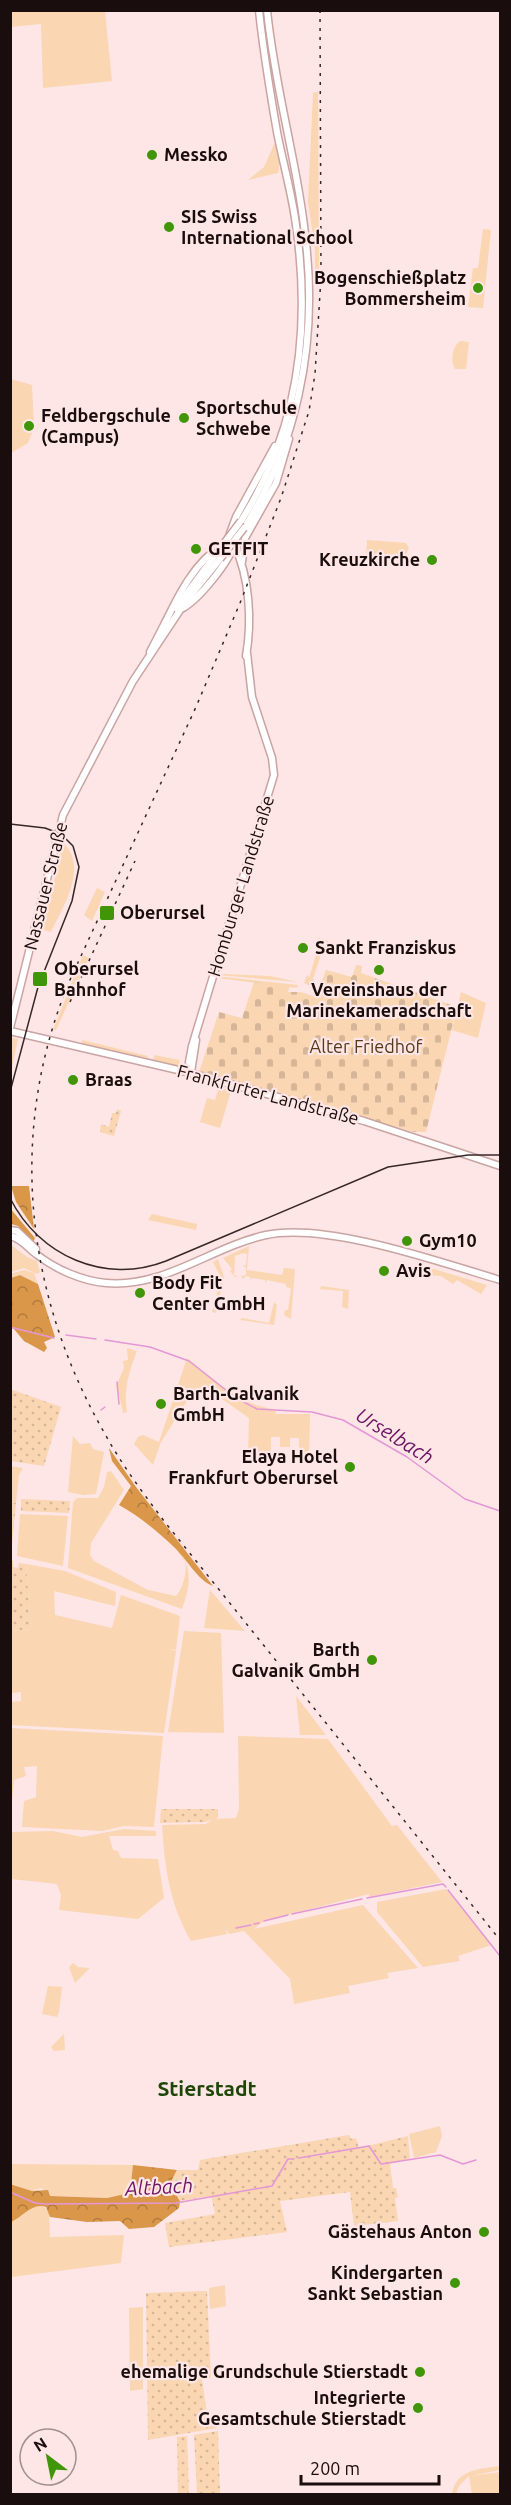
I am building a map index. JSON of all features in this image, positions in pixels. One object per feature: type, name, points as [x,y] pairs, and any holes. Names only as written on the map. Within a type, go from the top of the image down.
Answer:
[{"type":"main road","points":[[238,564],[220,559],[244,538],[276,483],[287,453],[288,426],[301,351],[303,290],[296,225],[275,120],[259,10]]},
{"type":"main road","points":[[243,575],[232,547],[236,517],[288,426],[307,351],[308,254],[270,45],[267,10]]},
{"type":"main road","name":"Nassauer Straße","points":[[10,1029],[61,820],[165,623],[220,559],[266,477],[288,426]]},
{"type":"main road","name":"Nassauer Straße","points":[[149,655],[180,610],[244,528],[267,489],[288,426]]},
{"type":"main road","points":[[243,575],[244,538]]},
{"type":"main road","points":[[165,623],[185,584],[216,549],[232,547]]},
{"type":"main road","name":"Homburger Landstraße","points":[[191,1073],[189,1062],[195,1037],[272,784],[273,764],[251,708],[246,688],[245,664],[249,620],[243,575],[232,547]]},
{"type":"main road","name":"Frankfurter Landstraße","points":[[10,1029],[191,1073],[364,1121],[501,1166]]},
{"type":"main road","points":[[10,1230],[17,1231],[57,1266]]},
{"type":"main road","points":[[10,1236],[57,1266],[85,1279],[109,1283],[145,1281],[247,1240],[265,1235],[297,1232],[374,1245],[501,1280]]},
{"type":"green space","points":[[10,11],[105,11],[112,81],[43,88],[41,24],[11,27]]},
{"type":"green space","points":[[318,92],[319,266],[318,283],[315,286],[315,249],[308,202],[313,93]]},
{"type":"green space","points":[[275,142],[280,161],[278,173],[248,180],[264,167]]},
{"type":"green space","name":"Bogenschießplatz Bommersheim","points":[[483,229],[491,230],[483,308],[468,307],[473,268],[478,268]]},
{"type":"green space","points":[[460,341],[469,342],[466,369],[455,369],[452,358]]},
{"type":"green space","points":[[11,379],[32,385],[34,428],[28,443],[11,453]]},
{"type":"green space","points":[[367,540],[406,543],[409,548],[403,561],[366,558]]},
{"type":"green space","points":[[63,843],[74,863],[74,875],[67,899],[51,932],[44,930],[43,927]]},
{"type":"green space","points":[[97,888],[105,892],[92,921],[84,915]]},
{"type":"green space","points":[[318,938],[328,941],[327,944],[325,942],[313,979],[316,983],[312,987],[304,983],[307,975],[309,978],[320,942]]},
{"type":"green space","points":[[83,955],[89,958],[56,1030],[53,1030]]},
{"type":"green space","name":"Alter Friedhof","points":[[356,965],[362,966],[361,973],[457,1007],[426,1132],[414,1132],[199,1072],[219,1012],[242,1018],[254,982],[290,986],[288,992],[301,992],[316,997],[326,970],[352,977]]},
{"type":"green space","points":[[218,975],[270,976],[298,982]]},
{"type":"green space","points":[[217,978],[298,985],[297,988]]},
{"type":"green space","points":[[461,992],[486,1003],[478,1038],[452,1030]]},
{"type":"green space","points":[[12,1038],[18,1039],[11,1073],[10,1042]]},
{"type":"green space","points":[[82,1040],[148,1056],[147,1060],[82,1044]]},
{"type":"green space","points":[[154,1055],[180,1060],[178,1066],[153,1061]]},
{"type":"green space","points":[[219,1087],[231,1091],[220,1128],[200,1122],[207,1098],[215,1100]]},
{"type":"green space","points":[[117,1109],[121,1111],[114,1136],[100,1132],[101,1124],[109,1127],[112,1113],[116,1113]]},
{"type":"green space","points":[[11,1186],[29,1186],[34,1229],[16,1202]]},
{"type":"green space","points":[[10,1208],[35,1238],[33,1243],[18,1226],[11,1224]]},
{"type":"green space","points":[[152,1214],[197,1224],[196,1230],[148,1220]]},
{"type":"green space","points":[[11,1245],[27,1257],[37,1261],[40,1272],[37,1274],[24,1268],[11,1272]]},
{"type":"green space","points":[[249,1246],[247,1270],[282,1275],[284,1268],[295,1269],[291,1319],[284,1315],[285,1310],[288,1310],[291,1288],[286,1287],[286,1284],[267,1280],[265,1283],[265,1280],[252,1278],[250,1280],[250,1277],[246,1276],[243,1279],[241,1276],[246,1275],[246,1268],[243,1265],[246,1265],[247,1254],[243,1253],[235,1256],[234,1275],[238,1277],[235,1277],[230,1271],[232,1269],[223,1258]]},
{"type":"green space","points":[[218,1259],[224,1277],[216,1313],[212,1312],[221,1278],[213,1262]]},
{"type":"green space","points":[[430,1269],[487,1285],[481,1294],[457,1280],[453,1284],[441,1276],[427,1275]]},
{"type":"green space","points":[[24,1270],[34,1273],[38,1284],[20,1275],[11,1278],[10,1274]]},
{"type":"green space","points":[[20,1275],[38,1284],[55,1337],[44,1342],[47,1348],[44,1352],[24,1341],[13,1328],[11,1330],[11,1278]]},
{"type":"green space","points":[[321,1286],[349,1290],[348,1309],[342,1307],[343,1291],[320,1289]]},
{"type":"green space","points":[[274,1302],[277,1305],[274,1325],[240,1320],[242,1318],[269,1323]]},
{"type":"green space","points":[[127,1348],[137,1351],[127,1381],[127,1412],[123,1413],[117,1384],[124,1368],[123,1361],[128,1360]]},
{"type":"green space","points":[[187,1358],[217,1383],[250,1403],[275,1409],[276,1414],[310,1414],[309,1462],[299,1462],[299,1438],[290,1438],[290,1447],[280,1447],[280,1437],[271,1437],[271,1456],[248,1457],[249,1418],[205,1387],[194,1390],[161,1442],[153,1465],[134,1444],[138,1437],[143,1435],[159,1442]]},
{"type":"green space","points":[[10,1389],[61,1407],[44,1466],[11,1461]]},
{"type":"green space","points":[[73,1436],[80,1444],[90,1443],[93,1449],[104,1452],[96,1494],[83,1495],[68,1492]]},
{"type":"green space","points":[[109,1448],[136,1487],[213,1586],[202,1579],[161,1535],[119,1505],[131,1486],[112,1461]]},
{"type":"green space","points":[[11,1466],[23,1468],[19,1475],[16,1503],[11,1503]]},
{"type":"green space","points":[[111,1471],[124,1490],[91,1543],[90,1555],[94,1561],[148,1590],[176,1596],[186,1569],[184,1560],[176,1548],[182,1555],[186,1563],[189,1577],[182,1609],[68,1568],[73,1502],[77,1498],[98,1498],[104,1487],[107,1472]]},
{"type":"green space","points":[[21,1499],[70,1501],[69,1513],[21,1511]]},
{"type":"green space","points":[[10,1503],[16,1503],[11,1555]]},
{"type":"green space","points":[[20,1514],[68,1516],[63,1566],[17,1556]]},
{"type":"green space","points":[[11,1560],[13,1567],[18,1568],[19,1563],[26,1564],[31,1629],[11,1631]]},
{"type":"green space","points":[[26,1564],[65,1571],[116,1592],[115,1606],[54,1591],[55,1615],[112,1628],[121,1595],[180,1616],[176,1650],[168,1649],[176,1651],[164,1733],[11,1725],[11,1702],[21,1701],[21,1692],[11,1693],[11,1631],[31,1629]]},
{"type":"green space","points":[[210,1590],[245,1631],[204,1628]]},
{"type":"green space","points":[[184,1631],[221,1633],[224,1733],[168,1732]]},
{"type":"green space","points":[[296,1696],[326,1735],[300,1735]]},
{"type":"green space","points":[[11,1728],[163,1736],[154,1827],[124,1826],[102,1831],[22,1827],[24,1801],[36,1797],[37,1766],[24,1767],[26,1776],[14,1780],[11,1811]]},
{"type":"green space","points":[[238,1736],[328,1739],[392,1826],[397,1825],[442,1882],[369,1897],[369,1894],[264,1921],[254,1929],[363,1905],[418,1968],[387,1973],[389,1978],[348,1986],[350,1993],[294,2004],[290,1979],[244,1931],[229,1934],[226,1929],[227,1934],[191,1941],[178,1913],[169,1885],[162,1825],[206,1824],[213,1819],[236,1818],[239,1809]]},
{"type":"green space","points":[[161,1809],[218,1809],[218,1818],[205,1822],[160,1823]]},
{"type":"green space","points":[[124,1829],[156,1831],[156,1836],[109,1836],[113,1850],[118,1851],[121,1858],[158,1859],[164,1898],[138,1919],[59,1910],[61,1895],[57,1884],[11,1879],[11,1832],[53,1831],[82,1837]]},
{"type":"green space","points":[[446,1889],[491,1945],[458,1956],[460,1961],[423,1967],[377,1912],[377,1902]]},
{"type":"green space","points":[[73,1963],[78,1967],[90,1968],[75,1983],[69,1967]]},
{"type":"green space","points":[[48,1986],[62,1987],[57,2017],[42,2014]]},
{"type":"green space","points":[[64,2034],[65,2050],[54,2051],[51,2047]]},
{"type":"green space","points":[[440,2126],[442,2136],[436,2152],[414,2158],[409,2134]]},
{"type":"green space","points":[[349,2135],[351,2139],[356,2138],[359,2148],[408,2136],[410,2159],[390,2164],[393,2188],[396,2188],[398,2197],[395,2198],[398,2221],[354,2226],[350,2192],[280,2201],[287,2232],[169,2247],[165,2223],[215,2214],[211,2196],[180,2201],[170,2184],[177,2170],[198,2170],[200,2160]]},
{"type":"green space","points":[[10,2164],[133,2165],[131,2182],[134,2192],[107,2198],[50,2196],[41,2188],[32,2191],[11,2184]]},
{"type":"green space","points":[[133,2165],[177,2170],[170,2184],[180,2201],[179,2208],[154,2227],[129,2229],[120,2221],[87,2222],[50,2217],[46,2207],[41,2206],[32,2208],[11,2222],[10,2184],[32,2191],[48,2190],[50,2196],[107,2198],[134,2192],[131,2182]]},
{"type":"green space","points":[[41,2205],[49,2211],[50,2237],[124,2235],[121,2263],[11,2277],[11,2222]]},
{"type":"green space","points":[[225,2285],[226,2306],[210,2309],[209,2288]]},
{"type":"green space","points":[[207,2291],[211,2378],[202,2380],[208,2419],[217,2428],[148,2440],[146,2293]]},
{"type":"green space","points":[[143,2307],[143,2389],[130,2391],[129,2308]]},
{"type":"green space","points":[[218,2431],[220,2494],[197,2494],[194,2435]]},
{"type":"green space","points":[[187,2436],[189,2494],[178,2494],[177,2437]]},
{"type":"green space","points":[[500,2466],[500,2470],[471,2476],[500,2472],[500,2494],[472,2494],[469,2476],[459,2486],[456,2494],[452,2494],[454,2486],[464,2475]]},
{"type":"waterway","name":"Urselbach","points":[[10,1327],[54,1338]]},
{"type":"waterway","name":"Urselbach","points":[[66,1335],[96,1339]]},
{"type":"waterway","name":"Urselbach","points":[[105,1340],[150,1347],[189,1361],[236,1398],[257,1409],[312,1412],[343,1420],[407,1457],[465,1499],[500,1511]]},
{"type":"waterway","points":[[117,1382],[119,1404]]},
{"type":"waterway","points":[[101,1410],[105,1407]]},
{"type":"waterway","points":[[367,1898],[443,1884],[446,1887]]},
{"type":"waterway","points":[[448,1890],[500,1956]]},
{"type":"waterway","points":[[292,1914],[362,1899]]},
{"type":"waterway","points":[[264,1921],[288,1915]]},
{"type":"waterway","points":[[254,1924],[259,1923]]},
{"type":"waterway","points":[[236,1928],[251,1925]]},
{"type":"waterway","name":"Altbach","points":[[299,2158],[369,2146],[381,2164],[440,2155],[463,2164],[476,2160]]},
{"type":"waterway","name":"Altbach","points":[[10,2192],[35,2203],[45,2204],[176,2203],[272,2186],[288,2159],[294,2159]]},
{"type":"tram line","points":[[10,824],[45,828],[61,834],[73,846],[79,867],[72,901],[38,987],[10,1092]]},
{"type":"tram line","points":[[10,1198],[38,1236],[56,1250],[97,1267],[143,1268],[166,1261],[388,1167],[468,1155],[500,1155]]},
{"type":"railway","points":[[320,10],[321,277],[315,374],[309,411],[281,498],[240,603],[196,707],[69,982],[49,1039],[37,1096],[32,1154],[34,1212],[42,1269],[57,1326],[78,1381],[118,1457],[164,1521],[500,1940]]},
{"type":"railway","points":[[70,1002],[135,861]]},
{"type":"place","name":"Messko","points":[[152,155]]},
{"type":"place","name":"SIS Swiss International School","points":[[169,227]]},
{"type":"place","name":"Bogenschießplatz Bommersheim","points":[[478,288]]},
{"type":"place","name":"Sportschule Schwebe","points":[[184,418]]},
{"type":"place","name":"Feldbergschule (Campus)","points":[[29,426]]},
{"type":"place","name":"GETFIT","points":[[196,549]]},
{"type":"place","name":"Kreuzkirche","points":[[432,560]]},
{"type":"place","name":"Oberursel","points":[[107,913]]},
{"type":"place","name":"Sankt Franziskus","points":[[303,948]]},
{"type":"place","name":"Vereinshaus der Marinekameradschaft","points":[[379,970]]},
{"type":"place","name":"Oberursel Bahnhof","points":[[40,979]]},
{"type":"place","name":"Braas","points":[[73,1080]]},
{"type":"place","name":"Gym10","points":[[407,1241]]},
{"type":"place","name":"Avis","points":[[384,1271]]},
{"type":"place","name":"Body Fit Center GmbH","points":[[140,1293]]},
{"type":"place","name":"Barth-Galvanik GmbH","points":[[161,1404]]},
{"type":"place","name":"Elaya Hotel Frankfurt Oberursel","points":[[350,1467]]},
{"type":"place","name":"Barth Galvanik GmbH","points":[[372,1660]]},
{"type":"place","name":"Gästehaus Anton","points":[[484,2232]]},
{"type":"place","name":"Kindergarten Sankt Sebastian","points":[[455,2283]]},
{"type":"place","name":"ehemalige Grundschule Stierstadt","points":[[420,2372]]},
{"type":"place","name":"Integrierte Gesamtschule Stierstadt","points":[[418,2408]]},
{"type":"district","name":"Stierstadt","points":[[207,2089]]}]
